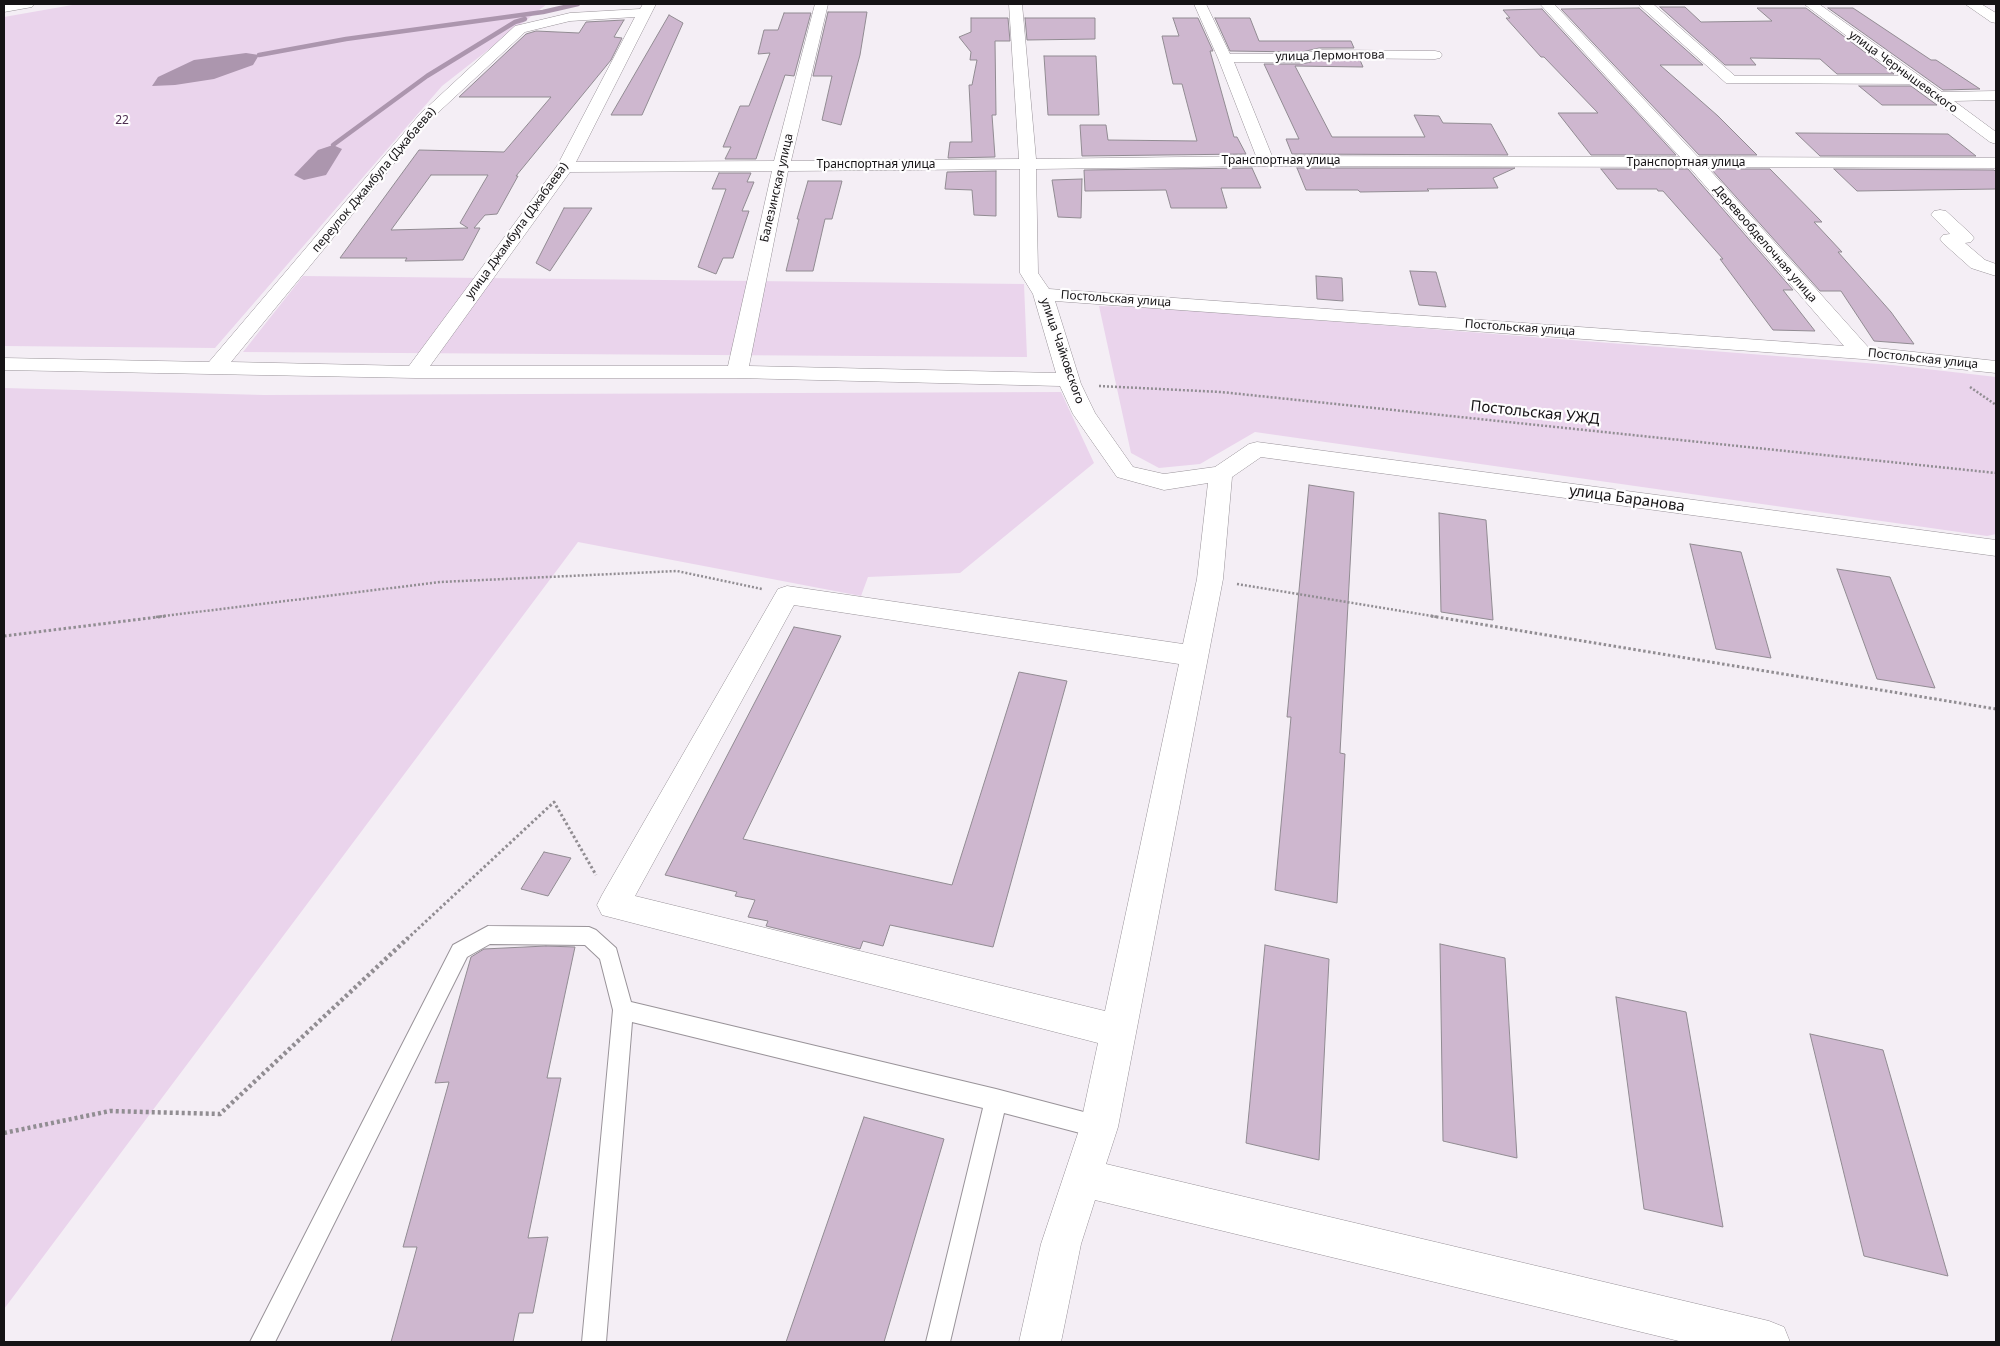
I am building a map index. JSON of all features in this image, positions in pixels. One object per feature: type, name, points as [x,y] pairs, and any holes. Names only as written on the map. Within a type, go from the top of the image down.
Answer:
[{"type":"street","points":[[4,8],[27,4]]},
{"type":"street","name":"Балезинская улица","points":[[737,372],[781,166],[821,4]]},
{"type":"street","name":"улица Чайковского","points":[[1015,4],[1028,164],[1029,273],[1043,294],[1070,382],[1084,414],[1125,472],[1164,482],[1221,474]]},
{"type":"street","points":[[1200,4],[1225,58],[1266,161]]},
{"type":"street","name":"Деревообделочная улица","points":[[1547,4],[1694,163],[1862,353]]},
{"type":"street","points":[[1645,4],[1731,80],[1914,80]]},
{"type":"street","name":"улица Чернышевского","points":[[1811,4],[1996,139]]},
{"type":"street","points":[[1972,4],[1996,19]]},
{"type":"street","name":"улица Джамбула (Джабаева)","points":[[415,372],[565,167],[646,8]]},
{"type":"street","name":"переулок Джамбула (Джабаева)","points":[[216,368],[424,117],[520,28],[570,16],[646,8]]},
{"type":"street","name":"улица Лермонтова","points":[[1225,58],[1302,58],[1319,54],[1435,55]]},
{"type":"street","points":[[1936,97],[1996,95]]},
{"type":"street","name":"Транспортная улица","points":[[565,167],[1266,161],[1996,163]]},
{"type":"street","points":[[1940,215],[1965,238],[1949,239],[1978,264],[1996,270]]},
{"type":"street","name":"Постольская улица","points":[[1043,294],[1862,353],[1996,367]]},
{"type":"street","points":[[4,364],[415,372],[737,372],[1070,382]]},
{"type":"street","name":"улица Баранова","points":[[1221,474],[1257,450],[1996,548]]},
{"type":"street","points":[[1040,1342],[1061,1244],[1099,1127],[1210,579],[1221,474]]},
{"type":"street","points":[[1118,1032],[613,905],[787,594],[1195,656]]},
{"type":"street","points":[[1083,1178],[1769,1342]]},
{"type":"lane","points":[[262,1342],[460,951],[488,935],[589,936],[609,954],[623,1010],[594,1342]]},
{"type":"lane","points":[[623,1010],[996,1100],[1099,1127]]},
{"type":"lane","points":[[938,1342],[996,1100]]},
{"type":"path","name":"Постольская УЖД","points":[[1070,382],[1221,392],[1996,473]]},
{"type":"path","points":[[4,636],[440,582],[677,571],[787,594]]},
{"type":"path","points":[[1210,579],[1996,709]]},
{"type":"path","points":[[4,1133],[110,1111],[220,1114],[554,802],[613,905]]},
{"type":"green space","name":"22","points":[[78,4],[547,4],[442,86],[215,348],[4,346],[4,17]]},
{"type":"green space","points":[[303,276],[1024,284],[1027,357],[243,352]]},
{"type":"green space","points":[[1099,306],[1161,308],[1892,365],[1996,377],[1996,534],[1987,536],[1255,432],[1200,464],[1159,468],[1131,453]]},
{"type":"green space","points":[[4,388],[264,395],[1061,392],[1094,463],[960,573],[868,577],[861,596],[578,542],[4,1309]]},
{"type":"shaded area","points":[[246,53],[259,55],[253,65],[214,79],[175,85],[152,86],[158,77],[194,60]]},
{"type":"shaded area","points":[[333,145],[342,149],[326,175],[304,180],[294,175],[318,150]]},
{"type":"building","points":[[1660,7],[1685,7],[1701,22],[1772,21],[1757,8],[1806,8],[1894,74],[1837,74],[1820,59],[1750,58],[1756,65],[1725,65]]},
{"type":"building","points":[[1639,8],[1703,65],[1660,65],[1718,116],[1757,155],[1699,155],[1561,9]]},
{"type":"building","points":[[1828,8],[1853,8],[1931,60],[1936,60],[1980,89],[1943,90]]},
{"type":"building","points":[[1542,9],[1676,155],[1591,155],[1558,113],[1598,113],[1544,57],[1541,57],[1506,18],[1510,18],[1503,10]]},
{"type":"building","points":[[828,12],[867,12],[860,55],[841,125],[822,120],[832,76],[813,76]]},
{"type":"building","points":[[784,13],[811,13],[794,76],[785,75],[756,159],[725,159],[731,147],[723,147],[740,106],[749,106],[770,53],[758,54],[764,30],[778,30]]},
{"type":"building","points":[[669,15],[683,23],[642,115],[611,115]]},
{"type":"building","points":[[971,18],[1008,18],[1010,41],[995,41],[996,115],[992,115],[995,157],[948,158],[950,142],[972,142],[969,85],[972,85],[977,60],[970,60],[971,52],[959,37],[971,32]]},
{"type":"building","points":[[1025,18],[1095,18],[1095,39],[1027,40]]},
{"type":"building","points":[[1173,18],[1198,18],[1213,51],[1210,51],[1234,137],[1237,137],[1246,154],[1082,156],[1080,125],[1106,125],[1108,140],[1197,141],[1182,84],[1173,84],[1162,36],[1179,36]]},
{"type":"building","points":[[1215,18],[1250,18],[1259,41],[1351,41],[1354,48],[1319,48],[1302,52],[1230,51]]},
{"type":"building","points":[[624,20],[614,37],[622,38],[611,60],[516,176],[518,176],[497,214],[485,215],[474,228],[480,228],[463,260],[405,261],[407,258],[340,258],[419,150],[504,152],[551,97],[459,97],[526,34],[536,31],[579,33],[586,22]],"holes":[[[431,175],[488,175],[460,223],[468,228],[391,230]]]},
{"type":"building","points":[[1044,56],[1096,56],[1099,115],[1048,115]]},
{"type":"building","points":[[1319,60],[1360,60],[1363,67],[1295,66],[1332,137],[1425,137],[1414,115],[1439,116],[1443,123],[1491,124],[1508,155],[1292,154],[1286,139],[1299,139],[1264,64],[1302,64]]},
{"type":"building","points":[[1859,86],[1911,86],[1937,105],[1882,105]]},
{"type":"building","points":[[1796,133],[1948,134],[1976,156],[1820,156]]},
{"type":"building","points":[[1252,168],[1261,188],[1221,188],[1227,208],[1171,208],[1166,190],[1085,191],[1084,170]]},
{"type":"building","points":[[1297,168],[1515,168],[1493,178],[1498,188],[1360,192],[1358,190],[1306,190]]},
{"type":"building","points":[[1601,169],[1688,169],[1793,290],[1783,290],[1815,331],[1773,330],[1720,259],[1723,259],[1663,191],[1658,191],[1657,189],[1617,189]]},
{"type":"building","points":[[1711,169],[1770,169],[1822,222],[1814,222],[1842,252],[1838,252],[1891,312],[1914,344],[1874,341],[1841,291],[1820,291]]},
{"type":"building","points":[[1834,169],[1994,170],[1996,172],[1996,189],[1857,191]]},
{"type":"building","points":[[996,171],[996,216],[974,215],[972,190],[945,189],[947,172]]},
{"type":"building","points":[[719,173],[751,173],[747,182],[754,182],[742,211],[749,211],[733,258],[723,258],[716,274],[698,267],[726,189],[712,189]]},
{"type":"building","points":[[1082,179],[1081,218],[1058,217],[1052,180]]},
{"type":"building","points":[[808,181],[842,181],[832,219],[825,219],[813,271],[786,271],[799,219],[797,219]]},
{"type":"building","points":[[564,208],[592,208],[550,271],[536,263]]},
{"type":"building","points":[[1410,271],[1436,272],[1446,307],[1419,305]]},
{"type":"building","points":[[1316,276],[1342,278],[1343,301],[1317,299]]},
{"type":"building","points":[[1309,485],[1354,492],[1340,753],[1345,754],[1337,903],[1275,890],[1291,717],[1287,717]]},
{"type":"building","points":[[1439,513],[1486,520],[1493,620],[1441,612]]},
{"type":"building","points":[[1690,544],[1741,552],[1771,658],[1716,649]]},
{"type":"building","points":[[1837,569],[1890,577],[1935,688],[1877,679]]},
{"type":"building","points":[[794,627],[841,636],[743,839],[952,885],[1019,672],[1067,681],[993,947],[890,925],[883,946],[863,941],[860,949],[766,926],[768,921],[748,917],[755,900],[735,896],[737,892],[665,875]]},
{"type":"building","points":[[544,852],[571,858],[548,896],[521,889]]},
{"type":"building","points":[[1440,944],[1505,958],[1517,1158],[1443,1141]]},
{"type":"building","points":[[1265,945],[1329,959],[1319,1160],[1246,1143]]},
{"type":"building","points":[[546,946],[575,947],[547,1078],[561,1078],[528,1238],[548,1237],[533,1313],[519,1313],[513,1342],[391,1342],[417,1247],[403,1247],[449,1082],[435,1083],[471,957],[484,949]]},
{"type":"building","points":[[1616,997],[1686,1012],[1723,1227],[1644,1209]]},
{"type":"building","points":[[1810,1034],[1883,1050],[1948,1276],[1864,1256]]},
{"type":"building","points":[[864,1117],[944,1139],[884,1342],[786,1342]]},
{"type":"waterway","points":[[259,55],[346,39],[543,12],[578,4]]},
{"type":"waterway","points":[[333,145],[427,76],[515,22],[525,19]]}]
